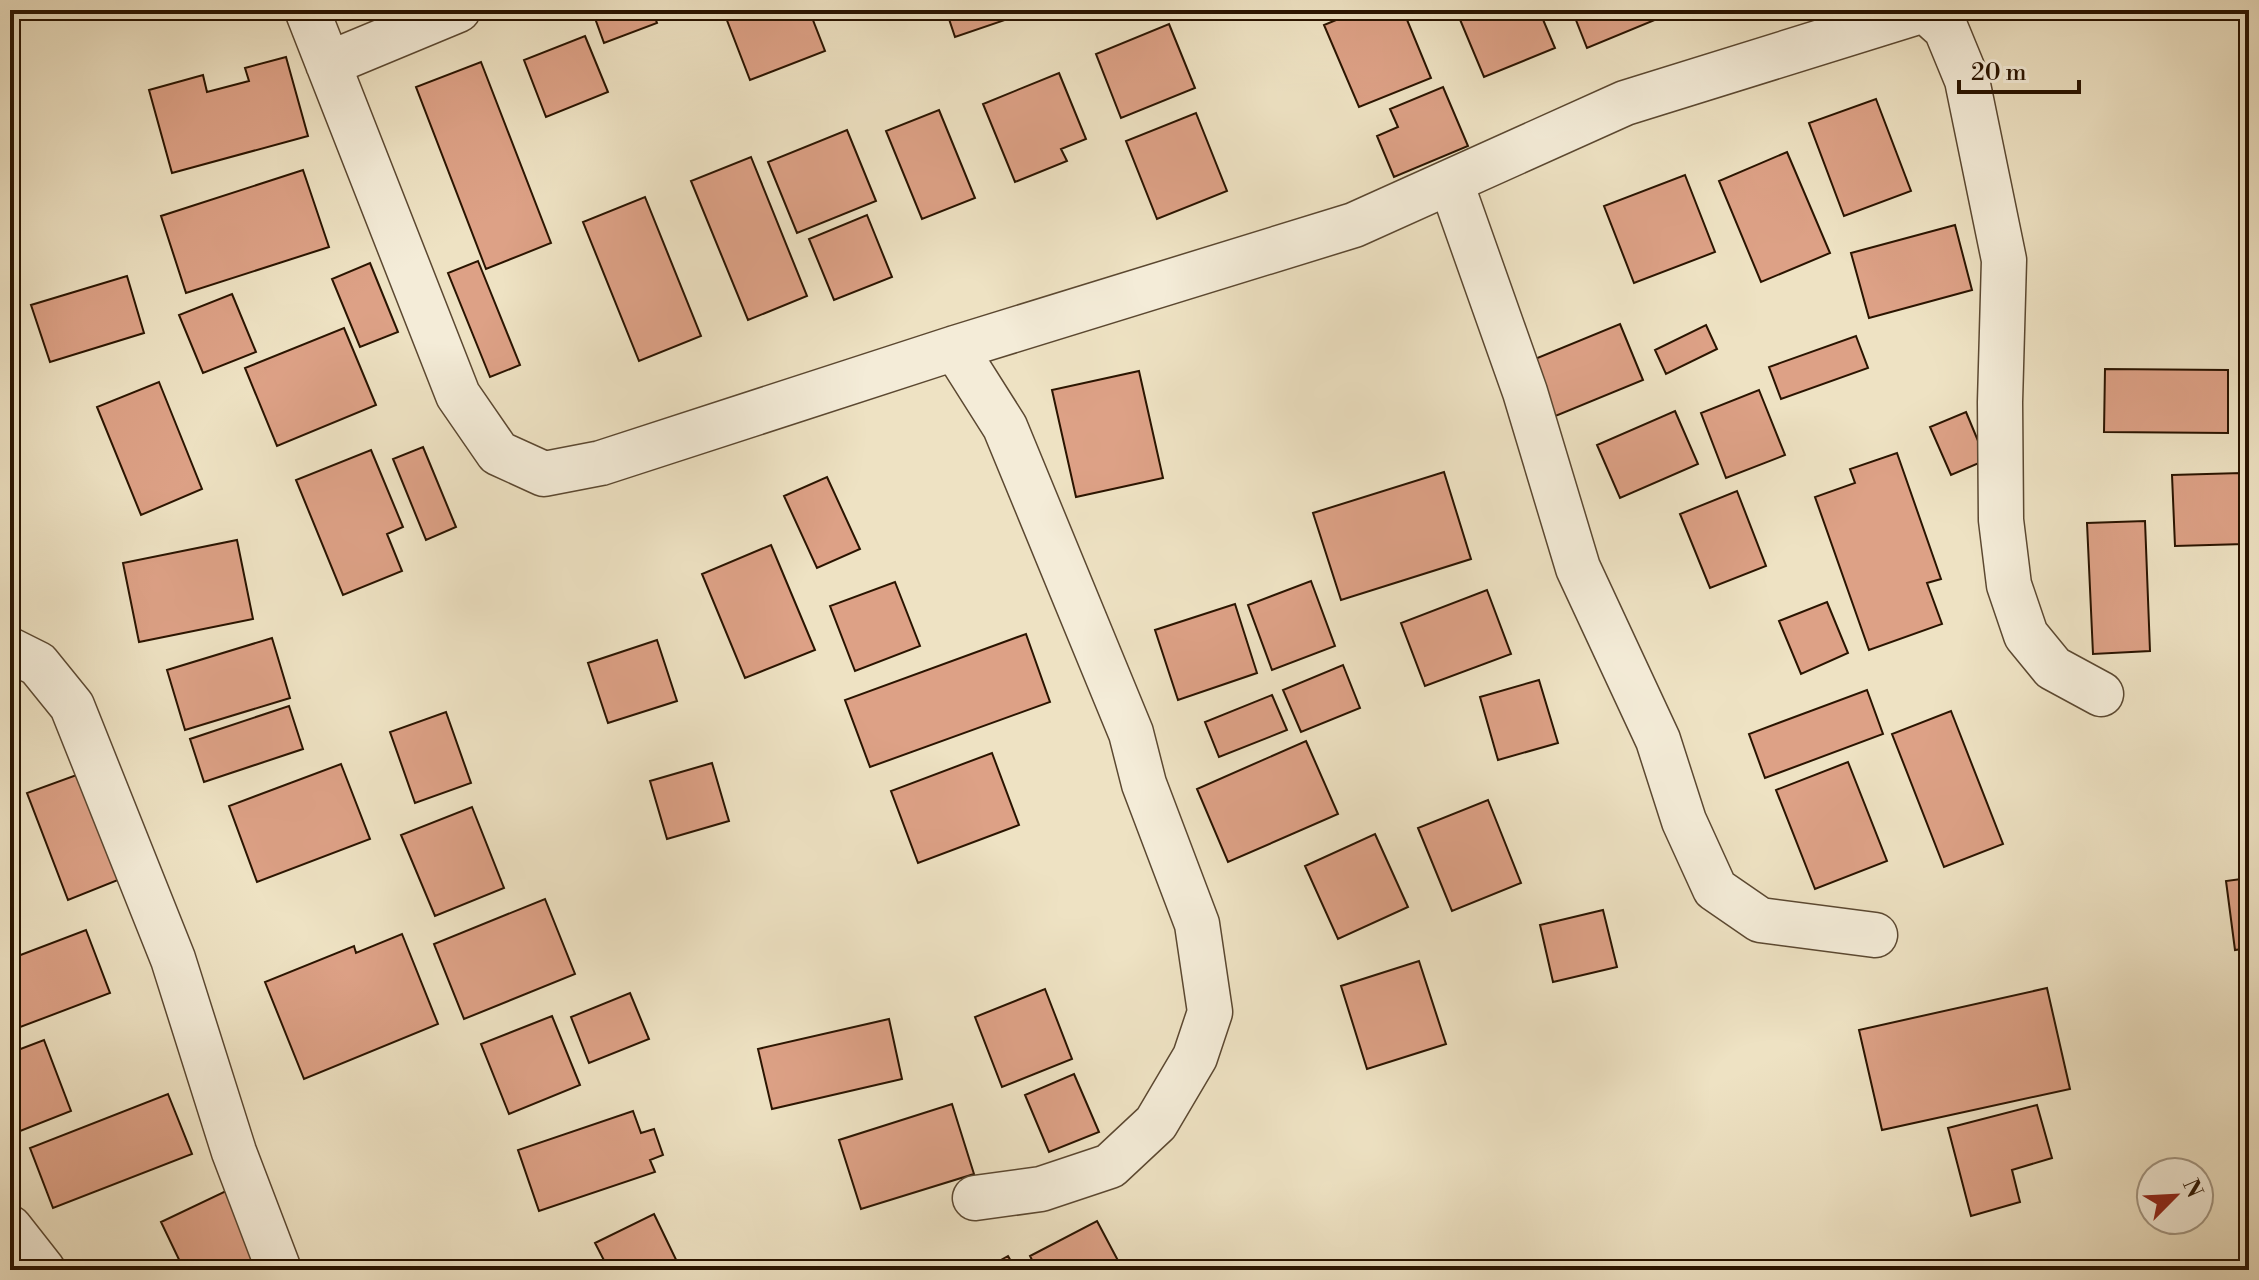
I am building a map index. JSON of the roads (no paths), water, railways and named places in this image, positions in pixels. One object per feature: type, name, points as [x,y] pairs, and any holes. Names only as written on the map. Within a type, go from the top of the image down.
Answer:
[{"type":"street","points":[[307,10],[458,395],[498,453],[544,474],[601,463],[955,348],[1354,225],[1625,103],[1925,10],[1946,29],[1967,80],[2004,260],[2001,520],[2009,585],[2026,635],[2053,668],[2101,694]]},
{"type":"street","points":[[328,64],[458,10]]},
{"type":"street","points":[[1451,183],[1525,392],[1578,568],[1658,740],[1684,821],[1715,889],[1760,920],[1875,935]]},
{"type":"street","points":[[955,348],[1005,427],[1131,733],[1144,784],[1197,924],[1210,1012],[1195,1057],[1156,1123],[1110,1166],[1041,1189],[975,1198]]},
{"type":"street","points":[[10,650],[38,664],[72,706],[173,959],[234,1152],[279,1270]]},
{"type":"street","points":[[10,1228],[43,1270]]}]
